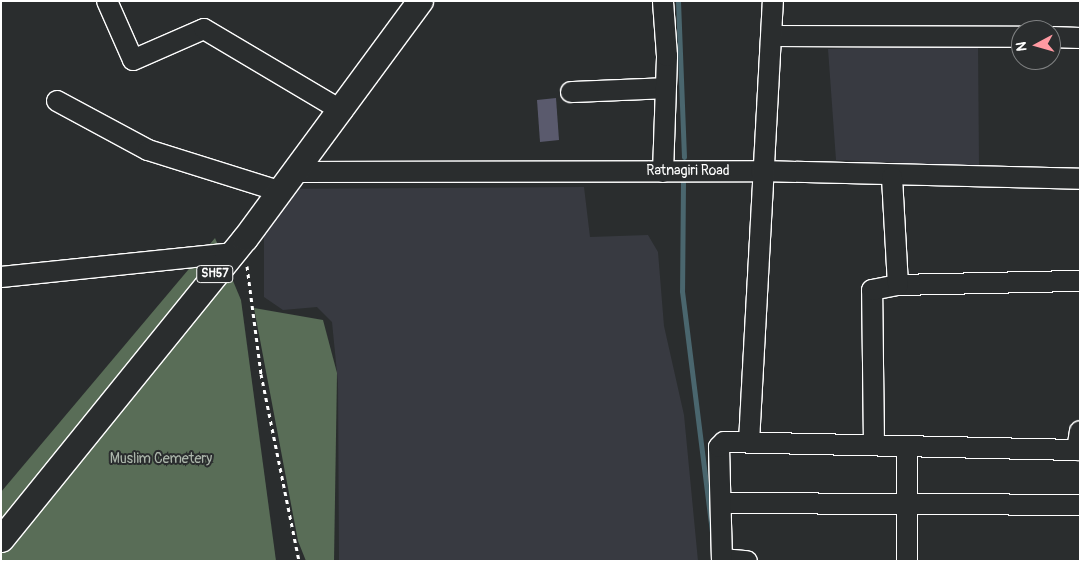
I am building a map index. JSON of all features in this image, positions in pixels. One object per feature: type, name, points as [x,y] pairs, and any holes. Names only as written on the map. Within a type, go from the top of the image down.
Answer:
[{"type":"main road","name":"SH57","points":[[1,539],[296,172],[420,1]]},
{"type":"street","points":[[107,1],[133,60],[204,29],[342,110]]},
{"type":"street","points":[[663,1],[665,88],[663,172]]},
{"type":"street","points":[[749,442],[761,171],[766,156],[773,1]]},
{"type":"street","points":[[772,36],[1011,37]]},
{"type":"street","points":[[1061,37],[1080,38]]},
{"type":"street","points":[[571,92],[665,88]]},
{"type":"street","points":[[56,101],[148,150],[279,191]]},
{"type":"street","name":"Ratnagiri Road","points":[[296,172],[761,171],[892,177],[1080,179]]},
{"type":"street","points":[[892,177],[898,284]]},
{"type":"street","points":[[1,277],[238,246]]},
{"type":"street","points":[[874,445],[872,290],[898,284],[1080,281]]},
{"type":"street","points":[[747,561],[722,560],[720,444],[749,442],[907,446],[1079,443]]},
{"type":"street","points":[[907,446],[907,561]]},
{"type":"street","points":[[721,504],[907,502],[1080,505]]},
{"type":"path","points":[[238,246],[261,374],[299,561]]},
{"type":"shaded area","points":[[978,44],[979,166],[836,160],[828,49]]},
{"type":"shaded area","points":[[584,187],[590,237],[648,235],[658,252],[664,326],[684,415],[698,561],[339,561],[338,383],[332,322],[317,307],[283,310],[264,297],[264,189]]},
{"type":"green space","name":"Muslim Cemetery","points":[[215,238],[241,300],[276,561],[1,561],[1,492]]},
{"type":"green space","points":[[254,308],[323,320],[337,373],[334,561],[306,561],[298,541]]},
{"type":"building","points":[[556,98],[559,140],[540,142],[537,100]]},
{"type":"waterway","points":[[678,1],[684,157]]},
{"type":"waterway","points":[[683,182],[682,291],[712,532]]}]
